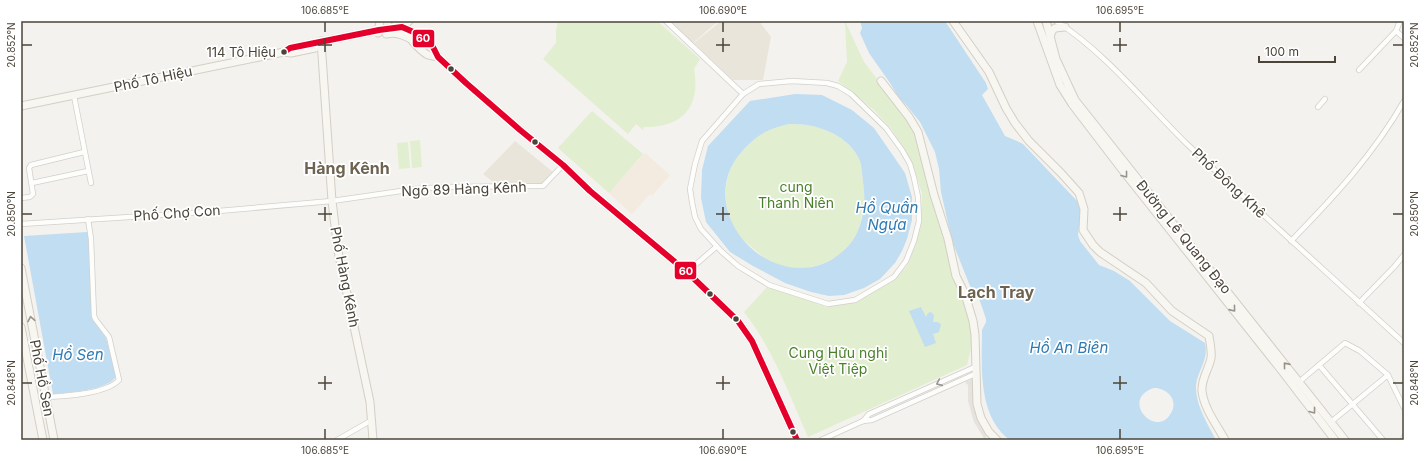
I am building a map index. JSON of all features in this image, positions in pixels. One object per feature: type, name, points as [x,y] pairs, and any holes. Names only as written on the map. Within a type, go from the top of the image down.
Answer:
[{"type":"street","points":[[378,32],[380,21]]},
{"type":"street","points":[[395,21],[402,27],[409,38],[428,55],[438,57]]},
{"type":"street","points":[[402,27],[409,21]]},
{"type":"street","points":[[666,21],[743,94]]},
{"type":"street","points":[[953,21],[989,72],[1006,108],[1029,141],[1079,193],[1084,209],[1083,230],[1093,245],[1100,252],[1146,283],[1172,311],[1209,336],[1211,358],[1202,383],[1202,392],[1214,422],[1225,440]]},
{"type":"street","name":"Đường Lê Quang Đạo","points":[[1037,21],[1060,85],[1072,104],[1335,440]]},
{"type":"street","name":"Đường Lê Quang Đạo","points":[[1046,21],[1056,59],[1075,100],[1345,440]]},
{"type":"street","name":"Phố Đông Khê","points":[[1056,21],[1114,68],[1178,135],[1404,344]]},
{"type":"street","points":[[1359,70],[1396,30],[1400,21]]},
{"type":"street","points":[[402,27],[418,34],[433,47],[438,57],[520,130],[563,165],[590,191],[687,272],[738,321],[752,341],[797,440]]},
{"type":"street","name":"Phố Tô Hiệu","points":[[21,106],[284,52],[291,53],[322,44],[402,27]]},
{"type":"street","points":[[1050,38],[1052,31],[1055,28],[1065,27]]},
{"type":"street","points":[[1396,30],[1404,38]]},
{"type":"street","name":"Phố Tô Hiệu","points":[[378,32],[401,34],[409,38]]},
{"type":"street","name":"Phố Hàng Kênh","points":[[322,44],[332,201],[339,256],[370,402],[373,440]]},
{"type":"street","points":[[792,81],[827,83],[838,86],[851,94],[886,128],[910,164],[918,197],[919,220],[914,241],[906,261],[894,277],[856,300],[828,304],[769,285],[738,266],[716,247],[701,229],[695,217],[690,189],[695,164],[702,141],[743,94],[760,84],[792,81]]},
{"type":"street","points":[[882,81],[910,117],[918,132],[934,195],[948,239],[956,276],[965,294],[971,312],[975,335],[977,404],[981,418],[997,440]]},
{"type":"street","points":[[74,96],[91,183]]},
{"type":"street","points":[[1318,107],[1325,99]]},
{"type":"street","points":[[1291,241],[1330,202],[1361,164],[1394,118],[1404,101]]},
{"type":"street","points":[[21,198],[30,197],[32,194],[32,183],[29,168],[31,165],[84,152]]},
{"type":"street","name":"Ngõ 89 Hàng Kênh","points":[[332,201],[415,189],[445,187],[543,186],[563,165]]},
{"type":"street","points":[[32,183],[88,171]]},
{"type":"street","name":"Phố Chợ Con","points":[[21,224],[207,212],[332,201]]},
{"type":"street","points":[[47,397],[82,394],[115,385],[119,380],[109,337],[94,316],[91,239],[88,219]]},
{"type":"street","points":[[687,272],[716,247]]},
{"type":"street","points":[[1359,303],[1394,267],[1404,254]]},
{"type":"street","name":"Phố Hồ Sen","points":[[21,268],[47,397],[54,440]]},
{"type":"street","name":"Phố Hồ Sen","points":[[21,327],[43,440]]},
{"type":"street","points":[[1300,382],[1345,343],[1360,351],[1388,375],[1404,408]]},
{"type":"street","points":[[1319,365],[1383,440]]},
{"type":"street","points":[[863,421],[869,414],[926,388],[975,370]]},
{"type":"street","points":[[821,440],[863,421],[872,420],[904,406],[975,370]]},
{"type":"street","points":[[1331,422],[1388,375]]},
{"type":"street","points":[[926,388],[929,394]]},
{"type":"street","points":[[902,399],[904,406]]},
{"type":"street","points":[[337,440],[372,420]]},
{"type":"shaded area","points":[[670,21],[718,21],[692,44]]},
{"type":"shaded area","points":[[721,21],[759,21],[771,37],[763,80],[733,80],[694,43]]},
{"type":"shaded area","points":[[515,141],[553,172],[542,186],[498,186],[483,174]]},
{"type":"shaded area","points":[[645,153],[670,175],[652,196],[650,194],[632,214],[609,193]]},
{"type":"shaded area","points":[[972,379],[975,411],[987,434],[985,440],[974,422],[968,401],[968,385],[965,382]]},
{"type":"green space","points":[[558,21],[657,21],[700,59],[694,69],[694,94],[686,113],[669,124],[644,127],[643,130],[636,124],[628,134],[543,59],[556,43]]},
{"type":"green space","name":"Cung Hữu nghị Việt Tiệp","points":[[845,21],[864,62],[918,132],[932,196],[955,276],[964,294],[972,324],[973,341],[967,365],[808,437],[772,356],[764,341],[744,312],[769,285],[826,307],[856,301],[895,279],[907,266],[921,225],[922,194],[914,168],[904,148],[890,127],[874,110],[838,81],[847,62]]},
{"type":"green space","points":[[592,111],[643,154],[609,193],[558,148]]},
{"type":"green space","name":"cung Thanh Niên","points":[[789,124],[807,125],[823,129],[845,141],[860,161],[864,187],[864,205],[859,229],[853,240],[846,249],[827,262],[805,268],[793,268],[777,265],[763,257],[741,237],[735,229],[726,201],[729,172],[739,155],[750,143],[767,131]]},
{"type":"green space","points":[[420,140],[422,167],[412,168],[410,141]]},
{"type":"green space","points":[[408,142],[410,168],[399,169],[397,143]]},
{"type":"water","name":"Hồ An Biên","points":[[860,21],[945,21],[986,83],[988,89],[982,95],[1005,136],[1023,144],[1079,203],[1081,211],[1078,235],[1080,241],[1099,265],[1114,271],[1130,281],[1170,321],[1205,343],[1206,354],[1197,379],[1196,392],[1202,413],[1216,440],[1010,440],[999,430],[992,418],[987,404],[982,374],[982,330],[986,319],[980,301],[970,286],[952,241],[941,192],[939,169],[935,152],[920,122],[899,98],[869,53],[860,33],[862,28]],"holes":[[[1154,388],[1167,392],[1173,399],[1174,404],[1171,413],[1165,420],[1157,422],[1150,420],[1144,415],[1140,408],[1140,400],[1144,393]]]},
{"type":"water","name":"Hồ Quần Ngựa","points":[[795,94],[822,95],[852,110],[874,128],[905,173],[912,197],[912,220],[907,239],[895,263],[880,279],[864,288],[844,295],[829,296],[811,292],[785,283],[730,252],[706,222],[701,198],[702,170],[708,146],[750,101]],"holes":[[[789,124],[807,125],[823,129],[838,136],[851,147],[860,161],[862,168],[864,189],[863,216],[856,235],[851,243],[831,260],[807,268],[784,266],[763,257],[745,242],[732,222],[726,200],[727,177],[739,155],[750,143],[767,131]]]},
{"type":"water","name":"Hồ Sen","points":[[89,233],[92,319],[106,338],[116,377],[111,382],[96,388],[53,394],[24,236]]},
{"type":"water","points":[[921,307],[926,317],[928,313],[931,312],[934,315],[933,322],[941,324],[939,332],[933,334],[936,343],[925,347],[909,311]]},
{"type":"transit line","name":"60","points":[[284,52],[290,48],[379,30],[402,27],[418,34],[433,47],[438,57],[466,83],[563,165],[590,191],[687,272],[738,321],[752,341],[797,440]]},
{"type":"place","name":"114 Tô Hiệu","points":[[284,52]]},
{"type":"district","name":"Hàng Kênh","points":[[347,168]]},
{"type":"district","name":"Lạch Tray","points":[[996,292]]}]
